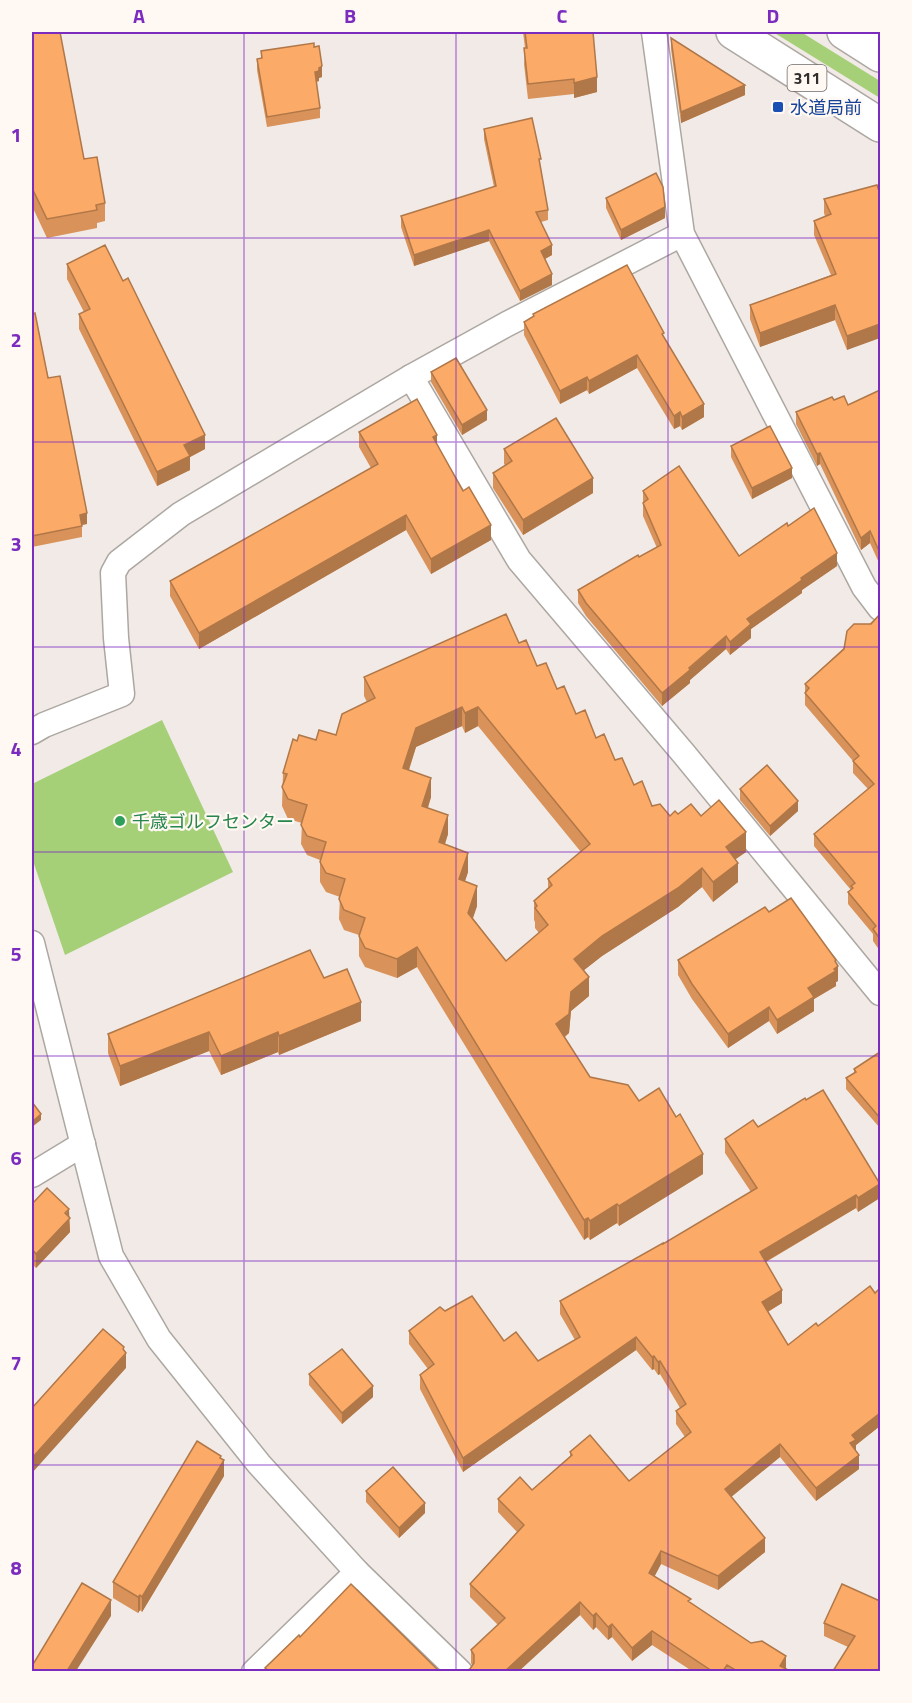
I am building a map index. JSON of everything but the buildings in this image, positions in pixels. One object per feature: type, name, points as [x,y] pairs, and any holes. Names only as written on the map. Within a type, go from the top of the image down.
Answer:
[{"type":"main road","name":"311","points":[[733,32],[880,125]]},
{"type":"main road","points":[[844,32],[880,55]]},
{"type":"street","points":[[654,32],[682,234],[864,587],[880,608]]},
{"type":"street","points":[[32,732],[122,694],[116,638],[113,573],[119,562],[181,514],[411,377],[507,324],[682,234]]},
{"type":"street","points":[[411,377],[519,560],[684,754],[880,993]]},
{"type":"street","points":[[32,943],[38,1002],[83,1144],[111,1256],[159,1339],[259,1464],[357,1572],[460,1671]]},
{"type":"street","points":[[32,1175],[83,1144]]},
{"type":"street","points":[[254,1671],[357,1572]]},
{"type":"green space","points":[[773,32],[801,32],[880,81],[880,98]]},
{"type":"green space","name":"千歳ゴルフセンター","points":[[162,720],[233,872],[65,955],[32,858],[32,784]]},
{"type":"place","name":"水道局前","points":[[778,107]]},
{"type":"place","name":"千歳ゴルフセンター","points":[[120,821]]}]
